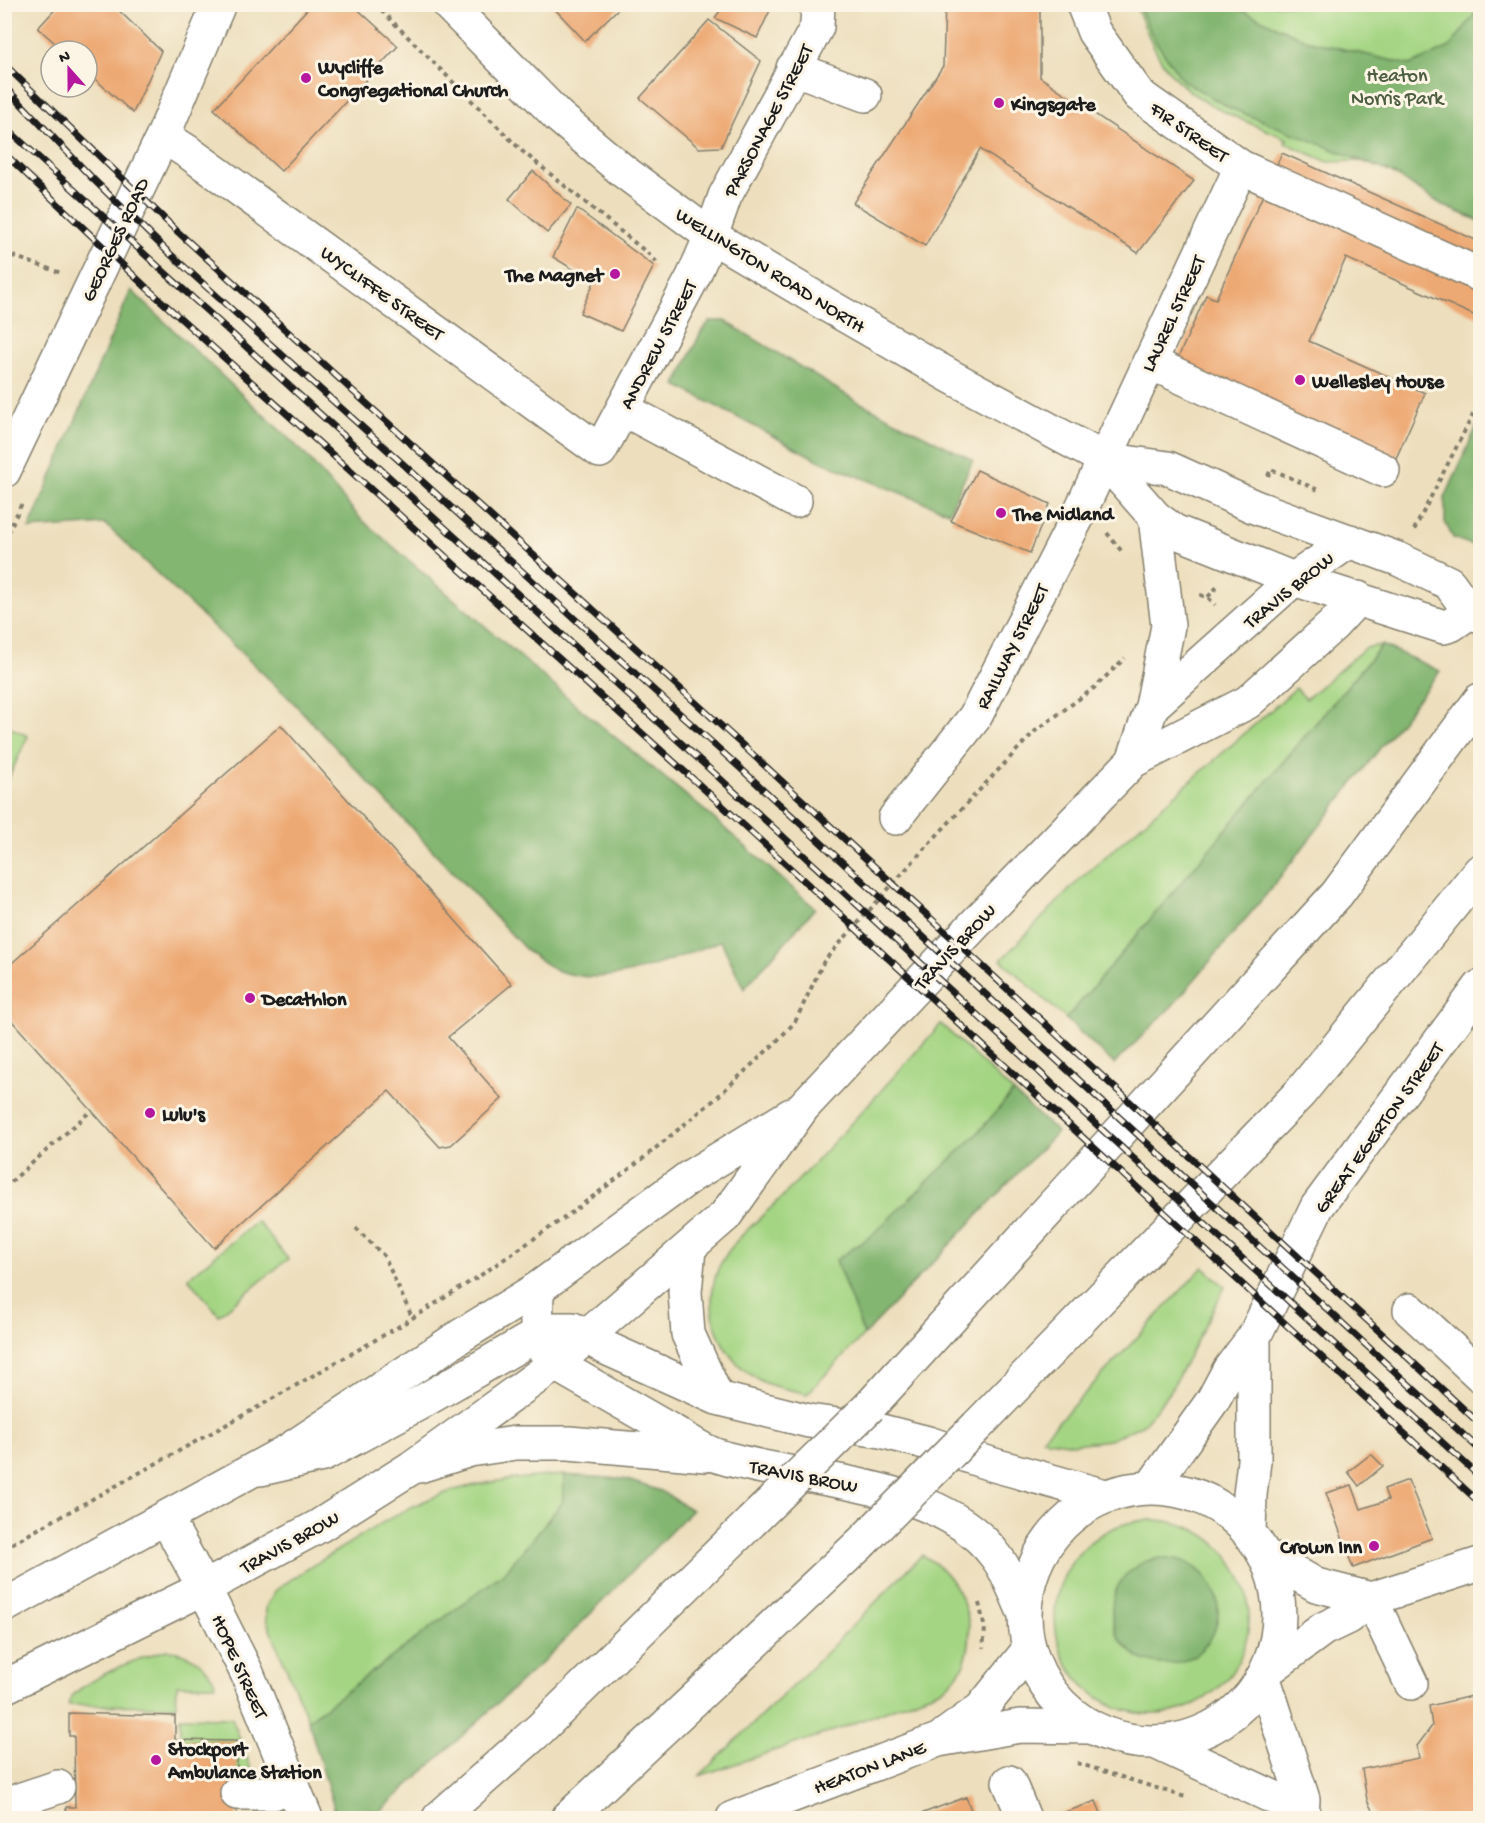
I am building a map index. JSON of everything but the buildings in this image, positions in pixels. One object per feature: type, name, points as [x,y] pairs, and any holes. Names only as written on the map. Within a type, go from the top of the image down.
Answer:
[{"type":"main road","name":"GEORGES ROAD","points":[[4,471],[163,136],[219,4]]},
{"type":"main road","name":"WELLINGTON ROAD NORTH","points":[[448,4],[558,116],[622,171],[711,236],[950,376],[1104,459],[1168,468],[1255,507],[1398,559],[1449,583],[1475,614],[1444,627],[1294,579],[1174,531],[1155,517],[1104,459]]},
{"type":"main road","name":"PARSONAGE STREET","points":[[711,236],[725,196],[817,27],[818,4]]},
{"type":"main road","name":"FIR STREET","points":[[1083,4],[1095,32],[1139,94],[1240,167],[1480,275]]},
{"type":"main road","points":[[794,68],[865,95]]},
{"type":"main road","name":"WYCLIFFE STREET","points":[[163,136],[349,267],[600,451]]},
{"type":"main road","name":"LAUREL STREET","points":[[1104,459],[1240,167]]},
{"type":"main road","name":"ANDREW STREET","points":[[600,451],[693,277],[711,236]]},
{"type":"main road","points":[[1149,362],[1383,470]]},
{"type":"main road","points":[[623,409],[795,501]]},
{"type":"main road","name":"RAILWAY STREET","points":[[895,818],[975,717],[1079,514],[1104,459]]},
{"type":"main road","points":[[1152,706],[1168,626],[1155,517]]},
{"type":"main road","name":"TRAVIS BROW","points":[[4,1687],[204,1587],[319,1526],[411,1468],[555,1364],[588,1337],[726,1216],[803,1107],[973,926],[1133,761],[1248,702],[1333,625],[1358,598],[1350,541],[1294,579],[1152,706],[1133,761]]},
{"type":"main road","points":[[439,1818],[540,1729],[870,1406],[1337,894],[1480,700]]},
{"type":"main road","points":[[568,1818],[860,1544],[1300,1093],[1480,871]]},
{"type":"main road","name":"GREAT EGERTON STREET","points":[[1152,1486],[1254,1336],[1317,1207],[1480,987]]},
{"type":"main road","name":"TRAVIS BROW","points":[[4,1606],[290,1450],[462,1335],[537,1289],[691,1176],[803,1107]]},
{"type":"main road","points":[[689,1249],[685,1292],[688,1334],[717,1398]]},
{"type":"main road","points":[[537,1289],[537,1335]]},
{"type":"main road","points":[[1410,1310],[1480,1375]]},
{"type":"main road","points":[[250,1472],[323,1455],[418,1404],[537,1335],[555,1329],[573,1329],[606,1348],[717,1398],[809,1421],[881,1431],[1105,1496]]},
{"type":"main road","name":"TRAVIS BROW","points":[[537,1335],[543,1351],[555,1364],[717,1456],[756,1467],[860,1485],[934,1509],[964,1526],[996,1556],[1024,1612]]},
{"type":"main road","name":"GREAT EGERTON STREET","points":[[1254,1336],[1254,1461],[1250,1495],[1257,1545],[1279,1615],[1269,1674]]},
{"type":"main road","points":[[411,1468],[470,1450],[515,1443],[569,1443],[717,1456]]},
{"type":"main road","points":[[1371,1599],[1316,1585],[1257,1545],[1211,1503],[1188,1494],[1152,1486],[1128,1489],[1105,1496],[1073,1516],[1047,1543],[1031,1575],[1024,1612],[1027,1652],[1052,1693],[1089,1727],[1110,1735],[1155,1742],[1186,1738],[1226,1720],[1269,1674],[1323,1629],[1348,1617],[1371,1599],[1480,1564]]},
{"type":"main road","name":"HOPE STREET","points":[[166,1518],[248,1673],[306,1818]]},
{"type":"main road","points":[[1371,1599],[1411,1683]]},
{"type":"main road","name":"HEATON LANE","points":[[938,1740],[981,1709],[1027,1652]]},
{"type":"main road","points":[[1269,1674],[1303,1799],[1302,1817]]},
{"type":"main road","name":"HEATON LANE","points":[[733,1818],[938,1740],[1020,1726],[1089,1727]]},
{"type":"main road","points":[[1155,1742],[1277,1799],[1302,1817]]},
{"type":"main road","points":[[1009,1782],[1024,1818]]},
{"type":"main road","points":[[237,1793],[273,1793],[293,1786]]},
{"type":"main road","points":[[4,1805],[58,1787]]},
{"type":"path","points":[[375,4],[522,151],[651,256],[665,272]]},
{"type":"path","points":[[4,254],[94,282]]},
{"type":"path","points":[[1398,559],[1480,401]]},
{"type":"path","points":[[1079,514],[1102,528],[1131,561]]},
{"type":"path","points":[[4,1548],[268,1401],[412,1317],[481,1275],[567,1216],[631,1167],[714,1100],[773,1045],[795,1022],[824,961],[918,857],[1034,732],[1094,688],[1130,653]]},
{"type":"path","points":[[4,1188],[92,1110]]},
{"type":"path","points":[[356,1228],[384,1256],[412,1317]]},
{"type":"path","points":[[975,1595],[985,1629],[982,1658]]},
{"type":"path","points":[[1069,1761],[1192,1800]]},
{"type":"green space","name":"Heaton Norris Park","points":[[1135,5],[1480,5],[1480,215],[1372,162],[1328,162],[1285,143],[1287,139],[1203,100],[1175,78],[1163,63]]},
{"type":"green space","name":"Heaton Norris Park","points":[[1138,5],[1231,5],[1306,40],[1410,65],[1450,47],[1480,7],[1480,221],[1444,206],[1392,173],[1230,108],[1183,81],[1154,39]]},
{"type":"green space","points":[[131,290],[302,451],[360,518],[582,710],[704,810],[815,908],[744,989],[721,941],[642,970],[600,977],[579,976],[547,965],[528,952],[291,700],[105,524],[29,529]]},
{"type":"green space","points":[[710,321],[725,321],[853,399],[973,460],[949,512],[822,462],[676,385],[701,332]]},
{"type":"green space","points":[[1480,419],[1480,548],[1453,538],[1445,522],[1445,498]]},
{"type":"green space","points":[[1382,645],[1066,1019],[1001,960],[1080,879],[1296,688],[1306,699],[1365,648]]},
{"type":"green space","points":[[1382,645],[1440,671],[1270,890],[1174,1004],[1114,1064],[1066,1019]]},
{"type":"green space","points":[[5,725],[28,736],[5,786]]},
{"type":"green space","points":[[941,1024],[1013,1092],[976,1135],[871,1236],[836,1260],[864,1335],[807,1394],[763,1382],[737,1363],[727,1351],[720,1337],[712,1307],[716,1275],[721,1263],[745,1232],[803,1175]]},
{"type":"green space","points":[[1013,1092],[1057,1132],[864,1335],[836,1260],[871,1236],[976,1135]]},
{"type":"green space","points":[[257,1221],[288,1259],[219,1315],[188,1278]]},
{"type":"green space","points":[[1203,1267],[1225,1287],[1171,1390],[1144,1424],[1110,1440],[1074,1444],[1042,1439]]},
{"type":"green space","points":[[565,1475],[563,1502],[505,1572],[308,1720],[266,1619],[266,1607],[275,1591],[396,1515],[440,1495],[482,1484]]},
{"type":"green space","points":[[565,1475],[624,1479],[661,1491],[692,1510],[553,1652],[373,1818],[337,1818],[308,1720],[505,1572],[562,1503]]},
{"type":"green space","points":[[1142,1520],[1162,1520],[1198,1531],[1221,1548],[1233,1563],[1242,1580],[1249,1607],[1249,1627],[1242,1654],[1233,1671],[1221,1686],[1206,1698],[1189,1707],[1162,1714],[1142,1714],[1106,1703],[1077,1679],[1066,1663],[1059,1645],[1055,1627],[1055,1607],[1066,1571],[1090,1542],[1106,1531],[1124,1524]]},
{"type":"green space","points":[[922,1555],[945,1573],[962,1599],[967,1613],[969,1643],[966,1658],[960,1671],[951,1682],[944,1688],[842,1728],[699,1776],[810,1669]]},
{"type":"green space","points":[[1165,1558],[1185,1562],[1202,1574],[1214,1591],[1218,1611],[1214,1631],[1202,1648],[1185,1660],[1165,1664],[1145,1660],[1128,1648],[1116,1631],[1112,1611],[1116,1591],[1128,1574],[1145,1562]]},
{"type":"green space","points":[[168,1650],[191,1657],[203,1665],[216,1685],[177,1685],[176,1706],[68,1705],[72,1696],[95,1679],[128,1663]]},
{"type":"green space","points":[[180,1717],[232,1718],[253,1774],[237,1779],[236,1741],[180,1740]]},
{"type":"railway","points":[[4,64],[178,232],[750,752],[1480,1424]]},
{"type":"railway","points":[[4,86],[93,179],[168,252],[739,767],[1480,1450]]},
{"type":"railway","points":[[4,126],[726,784],[1480,1477]]},
{"type":"railway","points":[[4,153],[148,289],[714,798],[1480,1503]]},
{"type":"place","name":"Wycliffe Congregational Church","points":[[306,78]]},
{"type":"place","name":"Kingsgate","points":[[999,103]]},
{"type":"place","name":"The Magnet","points":[[615,274]]},
{"type":"place","name":"Wellesley House","points":[[1300,380]]},
{"type":"place","name":"The Midland","points":[[1001,513]]},
{"type":"place","name":"Decathlon","points":[[250,998]]},
{"type":"place","name":"Lulu's","points":[[150,1113]]},
{"type":"place","name":"Crown Inn","points":[[1374,1546]]},
{"type":"place","name":"Stockport Ambulance Station","points":[[156,1760]]}]
